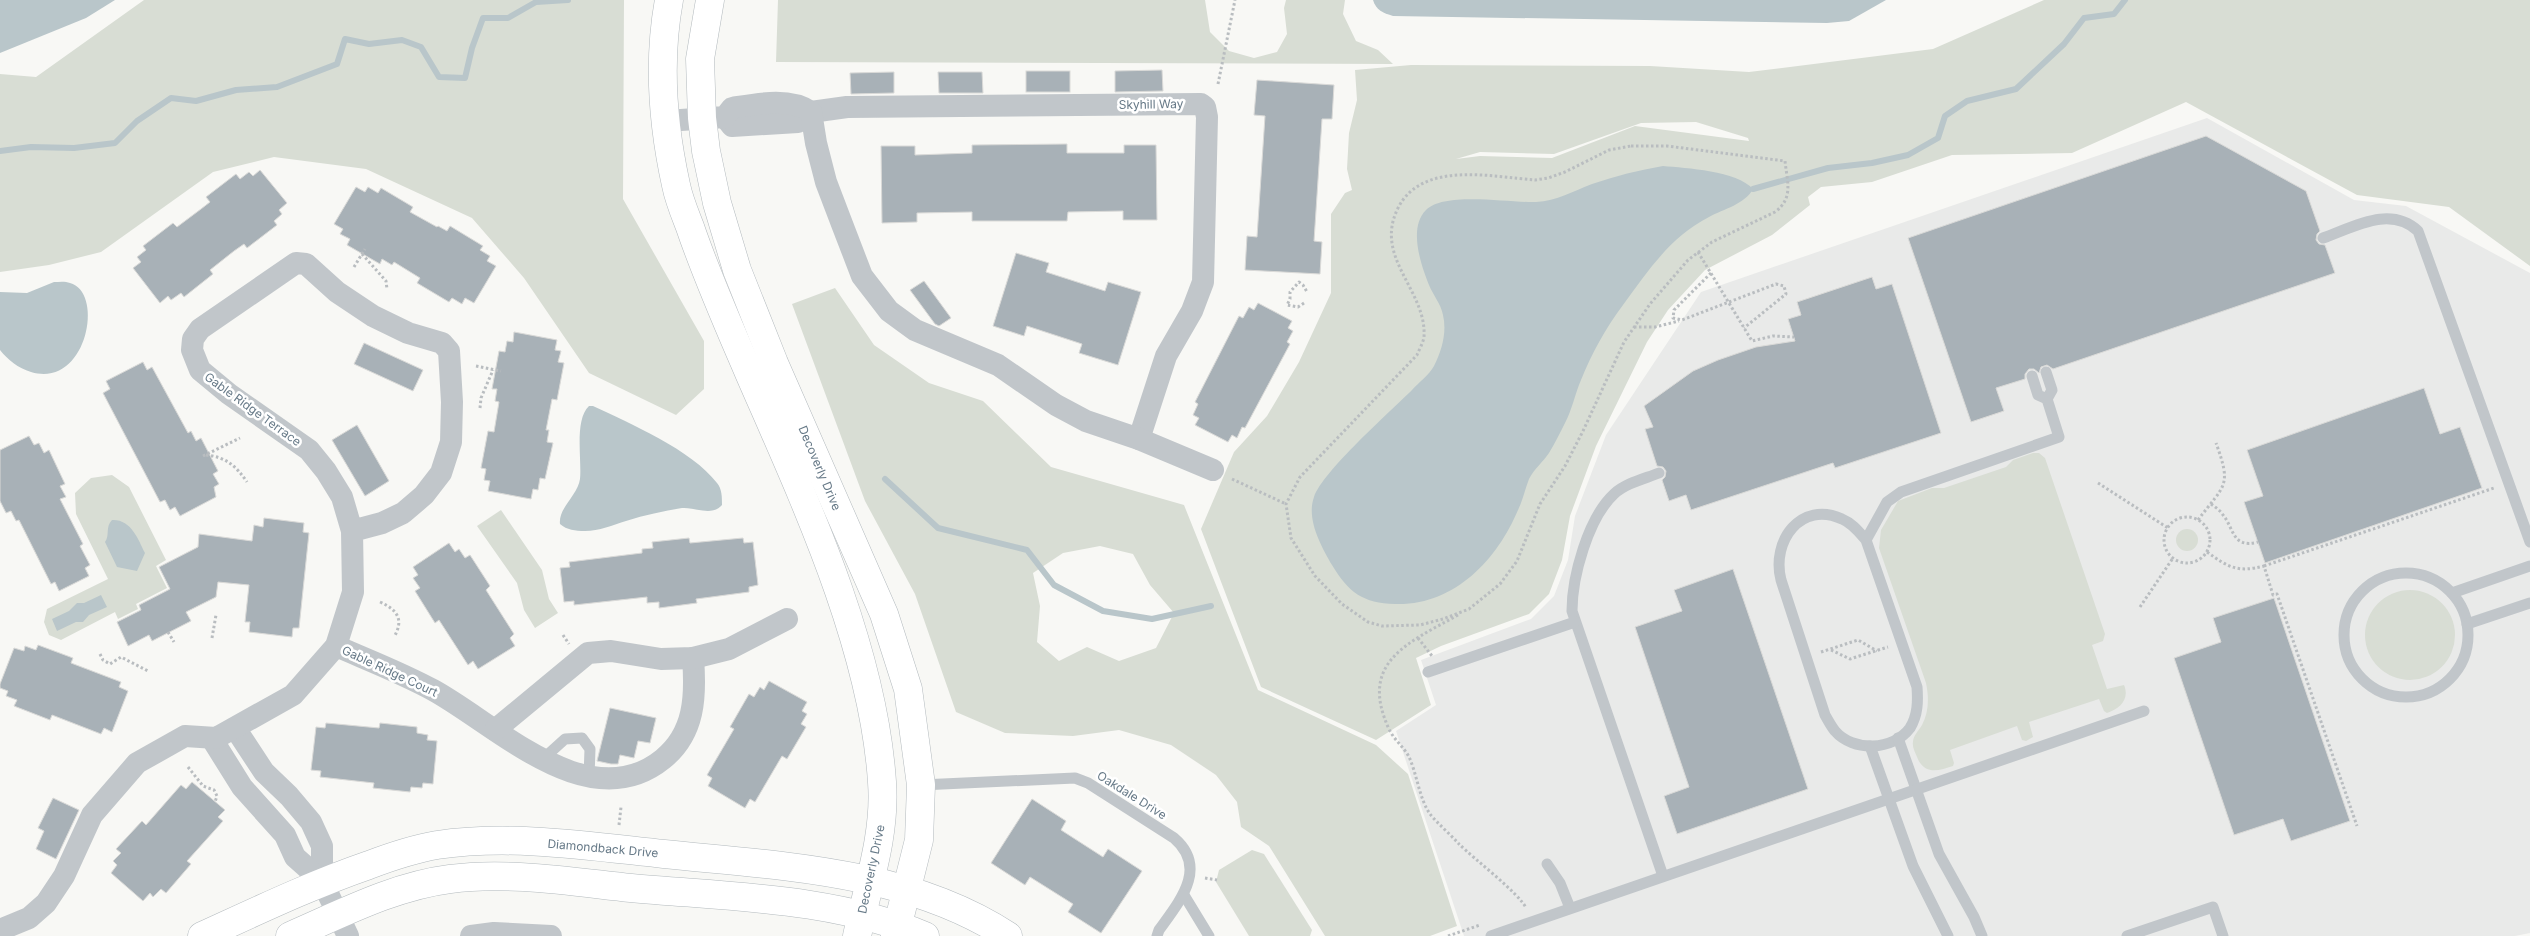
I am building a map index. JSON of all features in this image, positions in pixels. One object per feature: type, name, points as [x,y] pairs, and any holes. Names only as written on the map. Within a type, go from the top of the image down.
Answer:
[{"type":"street","name":"Decoverly Drive","points":[[669,0],[666,16],[663,88],[676,187],[706,276],[823,550],[849,624],[871,696],[883,783],[881,834],[859,926]]},
{"type":"street","name":"Decoverly Drive","points":[[710,0],[700,59],[713,117],[706,151],[717,203],[737,270],[774,363],[884,614],[908,689],[921,785],[918,840],[896,931]]},
{"type":"street","name":"Skyhill Way","points":[[666,121],[713,117],[732,108],[764,104],[799,104],[811,112],[847,107],[1197,103],[1205,107],[1207,117],[1203,282],[1192,311],[1166,356],[1139,439]]},
{"type":"street","points":[[811,112],[826,182],[862,276],[889,311],[915,330],[998,366],[1056,406],[1086,421],[1139,439],[1213,470]]},
{"type":"street","name":"Gable Ridge Terrace","points":[[212,739],[293,695],[336,646],[353,592],[352,531],[342,497],[326,471],[308,450],[228,394],[200,370],[192,350],[193,339],[200,329],[296,262],[306,264],[337,292],[373,316],[408,332],[442,343],[449,351],[452,402],[451,442],[441,473],[424,495],[403,513],[382,523],[352,531]]},
{"type":"street","points":[[823,550],[850,537]]},
{"type":"street","points":[[495,730],[588,653],[611,650],[661,659],[693,658],[729,649],[787,619]]},
{"type":"street","name":"Gable Ridge Court","points":[[336,646],[432,689],[495,730],[563,770],[589,777],[612,779],[631,776],[651,768],[669,754],[683,736],[692,714],[695,686],[693,658]]},
{"type":"street","points":[[235,728],[264,772],[289,796],[311,822],[322,846],[322,881]]},
{"type":"street","points":[[0,930],[29,918],[46,903],[64,876],[92,815],[137,763],[185,736],[212,739],[242,787],[285,835],[295,857],[322,881],[344,925]]},
{"type":"street","name":"Diamondback Drive","points":[[202,936],[322,881],[386,859],[436,845],[496,841],[570,844],[794,868],[870,880],[980,918],[1008,936]]},
{"type":"street","points":[[290,936],[344,925],[408,888],[450,878],[499,877],[553,880],[791,903],[859,926],[925,936]]},
{"type":"street","points":[[471,936],[494,933],[550,936]]},
{"type":"lane","points":[[2323,238],[2378,219],[2389,218],[2409,223],[2418,231],[2530,542]]},
{"type":"lane","points":[[2046,372],[2052,390],[2047,399]]},
{"type":"lane","points":[[1866,540],[1887,502],[1901,492],[2060,437],[2047,399],[2038,395],[2032,376]]},
{"type":"lane","points":[[1659,473],[1626,485],[1604,505],[1595,522],[1578,568],[1572,592],[1575,622],[1663,876]]},
{"type":"lane","points":[[1830,515],[1842,519],[1866,540],[1917,687],[1918,705],[1909,729],[1898,738],[1884,744],[1870,746],[1844,740],[1834,731],[1825,714],[1778,570],[1781,544],[1794,526],[1816,516],[1830,515]]},
{"type":"lane","points":[[2452,593],[2530,566]]},
{"type":"lane","points":[[2409,572],[2429,577],[2452,593],[2460,604],[2467,624],[2468,644],[2462,662],[2451,679],[2432,692],[2411,698],[2389,696],[2376,691],[2360,679],[2349,663],[2343,642],[2345,618],[2354,598],[2370,584],[2387,575],[2409,572]]},
{"type":"lane","points":[[2467,624],[2530,603]]},
{"type":"lane","points":[[1428,672],[1575,622]]},
{"type":"lane","points":[[1490,936],[2144,711]]},
{"type":"lane","points":[[544,758],[565,739],[582,738],[590,749],[589,777]]},
{"type":"lane","points":[[1898,738],[1939,854],[1974,917],[1982,936]]},
{"type":"lane","points":[[1870,746],[1913,866],[1948,936]]},
{"type":"lane","name":"Oakdale Drive","points":[[921,785],[1062,777],[1078,779],[1182,845],[1187,854],[1190,869],[1188,883],[1184,895],[1159,930],[1157,936]]},
{"type":"lane","points":[[1547,864],[1560,883],[1570,908]]},
{"type":"lane","points":[[1184,895],[1209,936]]},
{"type":"lane","points":[[2126,936],[2213,907],[2223,936]]},
{"type":"path","points":[[1218,84],[1235,0]]},
{"type":"path","points":[[1469,609],[1420,625],[1402,627],[1368,622],[1342,604],[1315,576],[1292,538],[1286,504],[1300,477],[1417,355],[1424,339],[1423,318],[1391,246],[1392,220],[1402,200],[1420,185],[1434,178],[1453,175],[1535,180],[1548,178],[1609,150],[1631,146],[1667,146],[1785,161],[1789,194],[1784,205],[1775,212],[1712,242],[1698,252],[1664,287],[1634,327],[1616,359],[1565,466],[1540,504],[1517,561],[1500,584],[1469,609],[1418,638],[1388,663],[1381,675],[1380,704],[1390,731],[1406,751],[1413,765],[1430,813],[1527,908],[1518,911]]},
{"type":"path","points":[[354,267],[365,249]]},
{"type":"path","points":[[1698,252],[1752,341],[1773,336],[1794,337]]},
{"type":"path","points":[[362,254],[386,281],[387,289]]},
{"type":"path","points":[[1682,320],[1674,318],[1674,310],[1711,273]]},
{"type":"path","points":[[1304,303],[1298,307],[1287,305],[1290,299],[1290,292],[1299,282],[1305,286],[1307,292]]},
{"type":"path","points":[[1634,327],[1655,327],[1682,320],[1776,284],[1784,286],[1786,294],[1744,328]]},
{"type":"path","points":[[476,366],[501,371]]},
{"type":"path","points":[[480,408],[481,398],[493,370]]},
{"type":"path","points":[[240,438],[205,456],[227,460],[240,471],[246,482]]},
{"type":"path","points":[[2198,520],[2221,490],[2226,479],[2224,464],[2216,443]]},
{"type":"path","points":[[1213,470],[1286,504]]},
{"type":"path","points":[[2098,483],[2168,528]]},
{"type":"path","points":[[2207,552],[2228,567],[2246,570],[2264,566],[2494,488]]},
{"type":"path","points":[[2211,504],[2223,514],[2233,537],[2244,542],[2258,542]]},
{"type":"path","points":[[2183,517],[2198,520],[2208,530],[2210,537],[2207,552],[2202,558],[2188,563],[2174,558],[2165,546],[2164,539],[2168,528],[2176,520],[2183,517]]},
{"type":"path","points":[[2140,607],[2174,558]]},
{"type":"path","points":[[2264,566],[2273,595],[2276,594],[2357,826]]},
{"type":"path","points":[[380,602],[391,607],[399,618],[399,627],[394,637]]},
{"type":"path","points":[[212,638],[216,614]]},
{"type":"path","points":[[168,632],[174,642]]},
{"type":"path","points":[[1418,638],[1432,656]]},
{"type":"path","points":[[1806,657],[1858,640],[1877,651]]},
{"type":"path","points":[[1831,649],[1850,659],[1902,642]]},
{"type":"path","points":[[100,654],[103,660],[110,664],[121,658],[148,670]]},
{"type":"path","points":[[188,767],[203,786],[214,790],[217,796],[215,802]]},
{"type":"path","points":[[619,825],[621,807]]},
{"type":"path","points":[[1205,878],[1217,880]]},
{"type":"path","points":[[1448,936],[1483,924]]},
{"type":"shaded area","points":[[0,0],[115,0],[86,18],[0,53]]},
{"type":"shaded area","points":[[144,0],[624,0],[623,199],[704,341],[704,389],[676,415],[589,373],[524,278],[472,218],[366,169],[274,157],[213,172],[101,252],[49,265],[0,272],[0,74],[36,77]]},
{"type":"shaded area","points":[[778,0],[1205,0],[1210,32],[1229,51],[1254,58],[1277,52],[1287,34],[1284,8],[1286,0],[1345,0],[1343,14],[1356,41],[1378,50],[1393,64],[776,62]]},
{"type":"shaded area","points":[[1373,0],[1886,0],[1849,21],[1827,23],[1393,16],[1380,11]]},
{"type":"shaded area","points":[[2044,0],[2530,0],[2530,266],[2449,207],[2357,195],[2186,102],[2072,153],[1952,155],[1872,182],[1821,187],[1808,197],[1810,205],[1772,235],[1705,270],[1668,310],[1647,342],[1596,446],[1570,516],[1562,560],[1549,594],[1529,614],[1441,646],[1416,658],[1431,705],[1376,740],[1261,687],[1201,529],[1234,452],[1267,416],[1299,362],[1331,293],[1331,214],[1345,193],[1352,190],[1347,169],[1349,133],[1357,100],[1355,70],[1411,65],[1650,66],[1749,72],[1933,49]],"holes":[[[1696,122],[1748,138],[1749,141],[1635,126],[1552,158],[1480,156],[1456,159],[1480,152],[1554,154],[1641,123]]]},
{"type":"shaded area","points":[[2207,118],[2354,200],[2406,206],[2530,273],[2530,933],[2515,936],[1464,936],[1396,731],[1436,705],[1421,660],[1531,619],[1554,596],[1568,560],[1575,516],[1606,435],[1701,292]]},
{"type":"shaded area","points":[[1663,166],[1724,174],[1745,183],[1753,189],[1745,199],[1709,217],[1683,234],[1651,267],[1616,314],[1590,360],[1557,438],[1549,453],[1531,475],[1520,506],[1509,528],[1485,562],[1471,576],[1454,588],[1436,597],[1416,603],[1384,603],[1365,599],[1358,595],[1338,575],[1323,549],[1313,523],[1312,505],[1320,486],[1330,472],[1427,375],[1434,366],[1439,354],[1444,334],[1443,315],[1426,277],[1420,257],[1417,236],[1418,226],[1426,210],[1435,204],[1462,199],[1544,201],[1558,198],[1609,178]]},
{"type":"shaded area","points":[[54,282],[68,282],[81,290],[87,303],[88,320],[85,337],[77,354],[66,367],[50,373],[31,372],[14,363],[0,350],[0,292],[27,293]]},
{"type":"shaded area","points":[[835,288],[874,345],[929,383],[983,401],[1051,467],[1184,505],[1258,690],[1376,745],[1408,774],[1457,926],[1430,936],[1325,936],[1269,846],[1241,827],[1237,802],[1216,775],[1171,745],[1119,730],[1073,736],[1005,733],[956,712],[915,594],[865,501],[792,304]],"holes":[[[1100,546],[1133,554],[1150,585],[1174,613],[1156,648],[1119,661],[1087,647],[1059,661],[1037,642],[1040,606],[1033,573],[1063,553]]]},
{"type":"shaded area","points":[[589,406],[593,406],[659,438],[692,459],[719,485],[722,505],[718,509],[708,511],[687,508],[668,510],[590,531],[568,529],[560,524],[562,512],[576,491],[580,479],[580,430],[584,412]]},
{"type":"shaded area","points":[[2033,453],[2039,453],[2045,458],[2105,634],[2103,641],[2092,645],[2107,689],[2124,685],[2126,690],[2125,699],[2120,706],[2107,713],[2104,711],[2099,699],[2029,722],[2033,737],[2026,741],[2022,740],[2017,726],[1950,750],[1954,763],[1953,766],[1937,770],[1928,769],[1920,763],[1913,744],[1914,738],[1926,715],[1928,699],[1926,683],[1879,548],[1881,530],[1898,501],[1932,488],[1944,488],[2006,467],[2013,460]]},
{"type":"shaded area","points":[[112,475],[129,487],[166,560],[156,566],[167,588],[136,604],[138,609],[118,619],[115,612],[61,640],[49,635],[44,622],[47,609],[108,579],[76,514],[75,493],[91,478]]},
{"type":"shaded area","points":[[501,510],[542,570],[549,599],[558,613],[535,628],[524,610],[517,583],[477,526]]},
{"type":"shaded area","points":[[112,520],[129,526],[140,542],[145,553],[137,571],[117,567],[105,542]]},
{"type":"shaded area","points":[[2187,529],[2195,532],[2198,540],[2195,548],[2187,551],[2179,548],[2176,540],[2179,532]]},
{"type":"shaded area","points":[[2401,590],[2419,590],[2435,597],[2448,610],[2455,626],[2455,644],[2448,660],[2435,673],[2419,680],[2401,680],[2385,673],[2372,660],[2365,644],[2365,626],[2372,610],[2385,597]]},
{"type":"shaded area","points":[[101,595],[107,607],[89,615],[83,622],[76,622],[57,631],[52,619],[69,611],[77,603],[84,603]]},
{"type":"shaded area","points":[[1252,850],[1264,854],[1312,930],[1310,936],[1249,936],[1216,882],[1219,870]]},
{"type":"building","points":[[1162,70],[1163,91],[1115,92],[1115,71]]},
{"type":"building","points":[[1026,71],[1070,71],[1070,92],[1026,92]]},
{"type":"building","points":[[894,72],[894,93],[851,94],[850,73]]},
{"type":"building","points":[[938,72],[982,72],[983,93],[939,93]]},
{"type":"building","points":[[1257,80],[1334,85],[1332,119],[1322,119],[1314,241],[1322,242],[1320,274],[1245,270],[1247,236],[1257,237],[1265,116],[1254,115]]},
{"type":"building","points":[[2206,136],[2306,191],[2320,231],[2317,234],[2316,240],[2319,244],[2325,245],[2335,273],[2053,369],[2047,365],[2041,367],[2039,373],[2034,369],[2029,369],[2025,374],[2025,379],[1996,388],[2004,411],[1971,422],[1908,238]]},
{"type":"building","points":[[1067,144],[1067,153],[1124,153],[1124,145],[1156,145],[1157,220],[1123,220],[1123,211],[1068,212],[1067,221],[972,221],[972,212],[917,213],[917,222],[882,223],[881,146],[915,146],[915,155],[972,153],[972,145]]},
{"type":"building","points":[[260,170],[287,203],[279,210],[282,214],[274,221],[277,225],[247,248],[244,244],[234,251],[210,270],[213,274],[184,297],[181,293],[171,300],[168,296],[160,303],[133,268],[141,262],[137,257],[146,250],[143,246],[173,223],[177,227],[201,209],[210,202],[206,197],[236,174],[240,179],[249,172],[253,176]]},
{"type":"building","points":[[356,187],[365,192],[368,187],[378,193],[381,188],[413,207],[410,212],[447,231],[450,226],[483,246],[480,250],[490,256],[487,261],[496,266],[474,303],[465,298],[462,304],[452,298],[449,302],[417,283],[420,278],[394,262],[392,265],[382,259],[380,264],[347,245],[350,239],[340,234],[343,229],[334,224]]},
{"type":"building","points":[[1016,253],[1049,263],[1046,272],[1105,291],[1108,282],[1141,292],[1118,365],[1079,353],[1082,344],[1027,326],[1024,336],[993,326]]},
{"type":"building","points":[[1872,277],[1876,289],[1892,284],[1941,433],[1835,468],[1833,463],[1691,510],[1686,495],[1669,501],[1662,480],[1665,477],[1666,471],[1663,467],[1657,466],[1645,429],[1653,427],[1644,406],[1693,371],[1718,360],[1756,347],[1795,341],[1788,319],[1801,315],[1797,302]]},
{"type":"building","points":[[924,281],[951,318],[939,326],[935,324],[910,290]]},
{"type":"building","points":[[1258,303],[1292,321],[1288,328],[1293,331],[1287,342],[1290,344],[1245,428],[1242,427],[1237,438],[1232,435],[1228,442],[1195,425],[1199,418],[1193,415],[1198,404],[1195,402],[1239,316],[1243,318],[1249,307],[1254,310]]},
{"type":"building","points":[[514,332],[557,340],[555,350],[561,351],[558,362],[564,363],[557,400],[552,399],[546,430],[549,430],[547,442],[553,443],[545,479],[540,478],[538,490],[533,489],[531,499],[488,491],[490,481],[484,480],[486,469],[481,468],[488,431],[494,432],[499,402],[495,401],[497,389],[492,389],[499,351],[505,352],[507,341],[513,342]]},
{"type":"building","points":[[364,343],[423,370],[413,391],[354,364]]},
{"type":"building","points":[[143,362],[147,370],[152,367],[188,433],[191,431],[196,441],[201,438],[218,471],[213,474],[219,484],[214,487],[216,497],[180,516],[175,507],[170,510],[165,500],[160,502],[103,393],[110,389],[106,381]]},
{"type":"building","points":[[2424,388],[2440,434],[2460,427],[2482,488],[2265,563],[2244,502],[2263,496],[2247,450]]},
{"type":"building","points":[[357,425],[389,481],[365,496],[332,440]]},
{"type":"building","points":[[29,436],[34,445],[39,443],[44,453],[49,450],[65,484],[60,486],[66,497],[60,499],[83,544],[80,546],[90,565],[85,568],[89,576],[59,591],[55,582],[51,584],[19,520],[16,521],[11,511],[6,513],[0,501],[0,450]]},
{"type":"building","points":[[264,518],[304,523],[303,532],[309,533],[299,628],[293,628],[292,637],[249,632],[250,622],[245,622],[249,585],[218,582],[216,597],[186,612],[191,621],[152,641],[149,635],[128,646],[117,622],[141,610],[139,605],[170,589],[159,567],[198,547],[199,534],[252,541],[254,525],[263,527]]},
{"type":"building","points":[[689,538],[690,543],[743,538],[744,543],[753,542],[758,585],[749,587],[749,592],[696,599],[697,603],[659,608],[659,602],[647,603],[647,597],[574,605],[574,601],[564,602],[560,568],[570,567],[569,562],[642,553],[642,549],[653,548],[652,542]]},
{"type":"building","points":[[449,543],[455,552],[459,549],[465,558],[470,555],[490,586],[486,590],[514,634],[510,638],[515,646],[478,669],[473,661],[468,665],[439,620],[435,623],[415,591],[420,588],[413,578],[418,575],[413,567]]},
{"type":"building","points":[[1733,569],[1808,789],[1677,834],[1664,796],[1689,787],[1635,627],[1682,611],[1674,590]]},
{"type":"building","points":[[2274,598],[2350,821],[2291,841],[2283,819],[2234,835],[2174,658],[2221,642],[2213,618]]},
{"type":"building","points":[[38,645],[73,658],[71,663],[121,682],[119,687],[128,691],[112,732],[104,728],[101,734],[52,715],[50,720],[14,706],[17,700],[6,696],[8,691],[0,688],[0,684],[14,648],[24,651],[25,646],[36,650]]},
{"type":"building","points":[[769,681],[807,702],[802,711],[807,714],[801,724],[806,727],[787,759],[782,756],[755,802],[750,799],[745,808],[708,786],[712,778],[707,775],[734,729],[730,727],[749,694],[754,697],[760,687],[764,690]]},
{"type":"building","points":[[610,708],[656,718],[650,743],[638,741],[634,758],[620,755],[618,764],[597,761]]},
{"type":"building","points":[[326,723],[379,728],[380,723],[417,727],[417,733],[428,735],[427,740],[437,741],[433,784],[423,783],[422,788],[411,787],[410,792],[373,788],[374,783],[320,777],[321,771],[311,770],[316,727],[325,728]]},
{"type":"building","points":[[192,782],[225,810],[218,817],[223,821],[187,861],[191,864],[166,893],[161,889],[153,897],[150,893],[143,901],[111,873],[117,865],[113,861],[121,853],[116,849],[142,821],[146,825],[181,785],[186,789]]},
{"type":"building","points":[[53,798],[79,810],[56,859],[36,849],[44,831],[38,828]]},
{"type":"building","points":[[1032,799],[1066,821],[1061,830],[1103,857],[1108,849],[1142,871],[1101,933],[1068,912],[1073,904],[1030,877],[1025,885],[991,863]]},
{"type":"waterway","points":[[0,151],[31,147],[74,148],[115,143],[137,121],[171,98],[196,101],[236,90],[277,87],[337,64],[345,39],[369,44],[402,40],[421,47],[439,77],[465,78],[472,48],[483,18],[508,18],[536,2],[568,0]]},
{"type":"waterway","points":[[1753,189],[1828,168],[1872,163],[1908,155],[1938,138],[1945,116],[1967,101],[2016,89],[2064,44],[2084,18],[2114,14],[2125,0]]},
{"type":"waterway","points":[[885,479],[938,528],[1027,550],[1054,585],[1103,611],[1152,619],[1211,606]]}]
